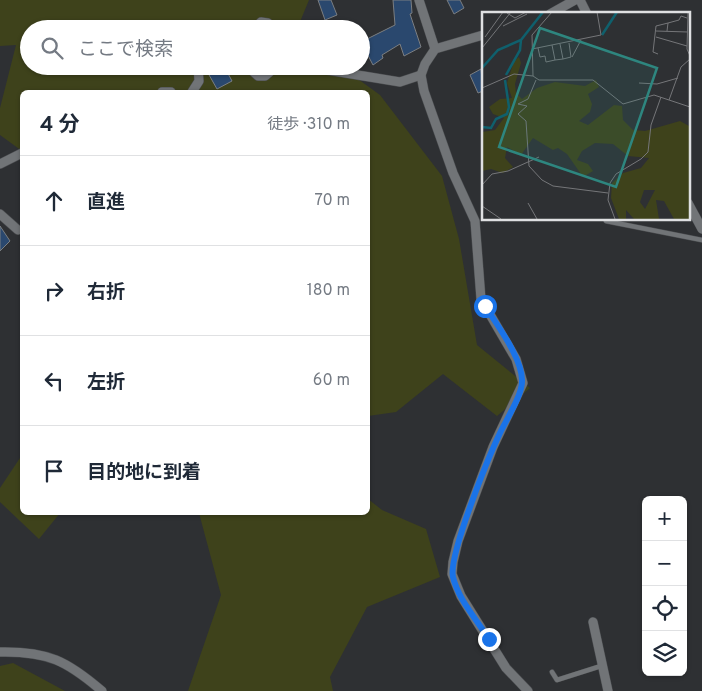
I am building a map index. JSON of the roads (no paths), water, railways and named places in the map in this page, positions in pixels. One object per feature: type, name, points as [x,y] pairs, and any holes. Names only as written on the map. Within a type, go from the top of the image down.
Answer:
[{"type":"street","points":[[419,0],[435,49]]},
{"type":"street","points":[[554,12],[575,0]]},
{"type":"street","points":[[580,0],[586,12]]},
{"type":"street","points":[[482,34],[435,49],[425,64],[421,75],[424,91],[453,173],[475,221],[481,299],[516,359],[523,383],[494,447],[458,541],[452,562],[452,574],[461,596],[506,668],[528,691]]},
{"type":"street","points":[[193,90],[200,81],[199,75]]},
{"type":"street","points":[[358,75],[400,82],[421,75]]},
{"type":"street","points":[[0,164],[20,154]]},
{"type":"street","points":[[690,207],[702,229]]},
{"type":"street","points":[[0,214],[18,230]]},
{"type":"street","points":[[593,622],[601,666],[608,691]]},
{"type":"street","points":[[0,652],[41,655],[58,659],[102,691]]},
{"type":"lane","points":[[606,221],[702,240]]},
{"type":"lane","points":[[552,672],[557,680],[601,666]]}]
